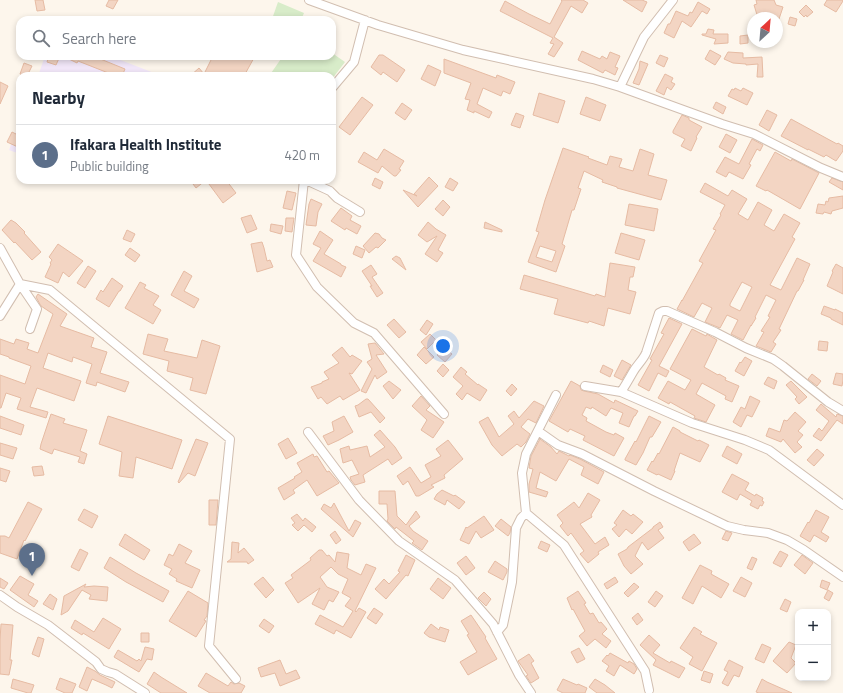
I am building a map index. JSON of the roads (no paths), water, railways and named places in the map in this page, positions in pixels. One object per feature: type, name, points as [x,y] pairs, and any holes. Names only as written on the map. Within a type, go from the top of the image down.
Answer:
[{"type":"street","points":[[308,0],[378,25],[463,50],[593,79],[620,87],[754,134],[843,177]]},
{"type":"street","points":[[620,87],[644,37],[672,0]]},
{"type":"street","points":[[336,83],[354,62],[365,20]]},
{"type":"street","points":[[305,184],[296,255],[317,287],[354,323],[374,333],[444,414]]},
{"type":"street","points":[[314,184],[330,191],[337,198],[360,212]]},
{"type":"street","points":[[0,248],[20,284],[37,309],[30,329]]},
{"type":"street","points":[[0,316],[20,284]]},
{"type":"street","points":[[20,284],[50,290],[230,439],[209,646],[236,679]]},
{"type":"street","points":[[621,392],[634,371],[644,359],[659,313],[667,311],[773,359],[828,402],[843,411]]},
{"type":"street","points":[[585,386],[621,392],[692,422],[769,450],[843,505]]},
{"type":"street","points":[[556,395],[526,454],[522,473],[526,513],[564,545],[645,671],[649,690]]},
{"type":"street","points":[[538,431],[558,446],[582,454],[727,526],[768,533],[787,540],[843,577]]},
{"type":"street","points":[[308,432],[359,500],[399,541],[455,580],[493,624],[519,675],[531,693]]},
{"type":"street","points":[[497,632],[503,625],[512,582],[516,528],[521,518],[526,513]]},
{"type":"street","points":[[0,595],[48,625],[96,662],[102,669],[115,674],[146,693]]},
{"type":"place","name":"Ifakara Health Institute","points":[[32,576]]}]
